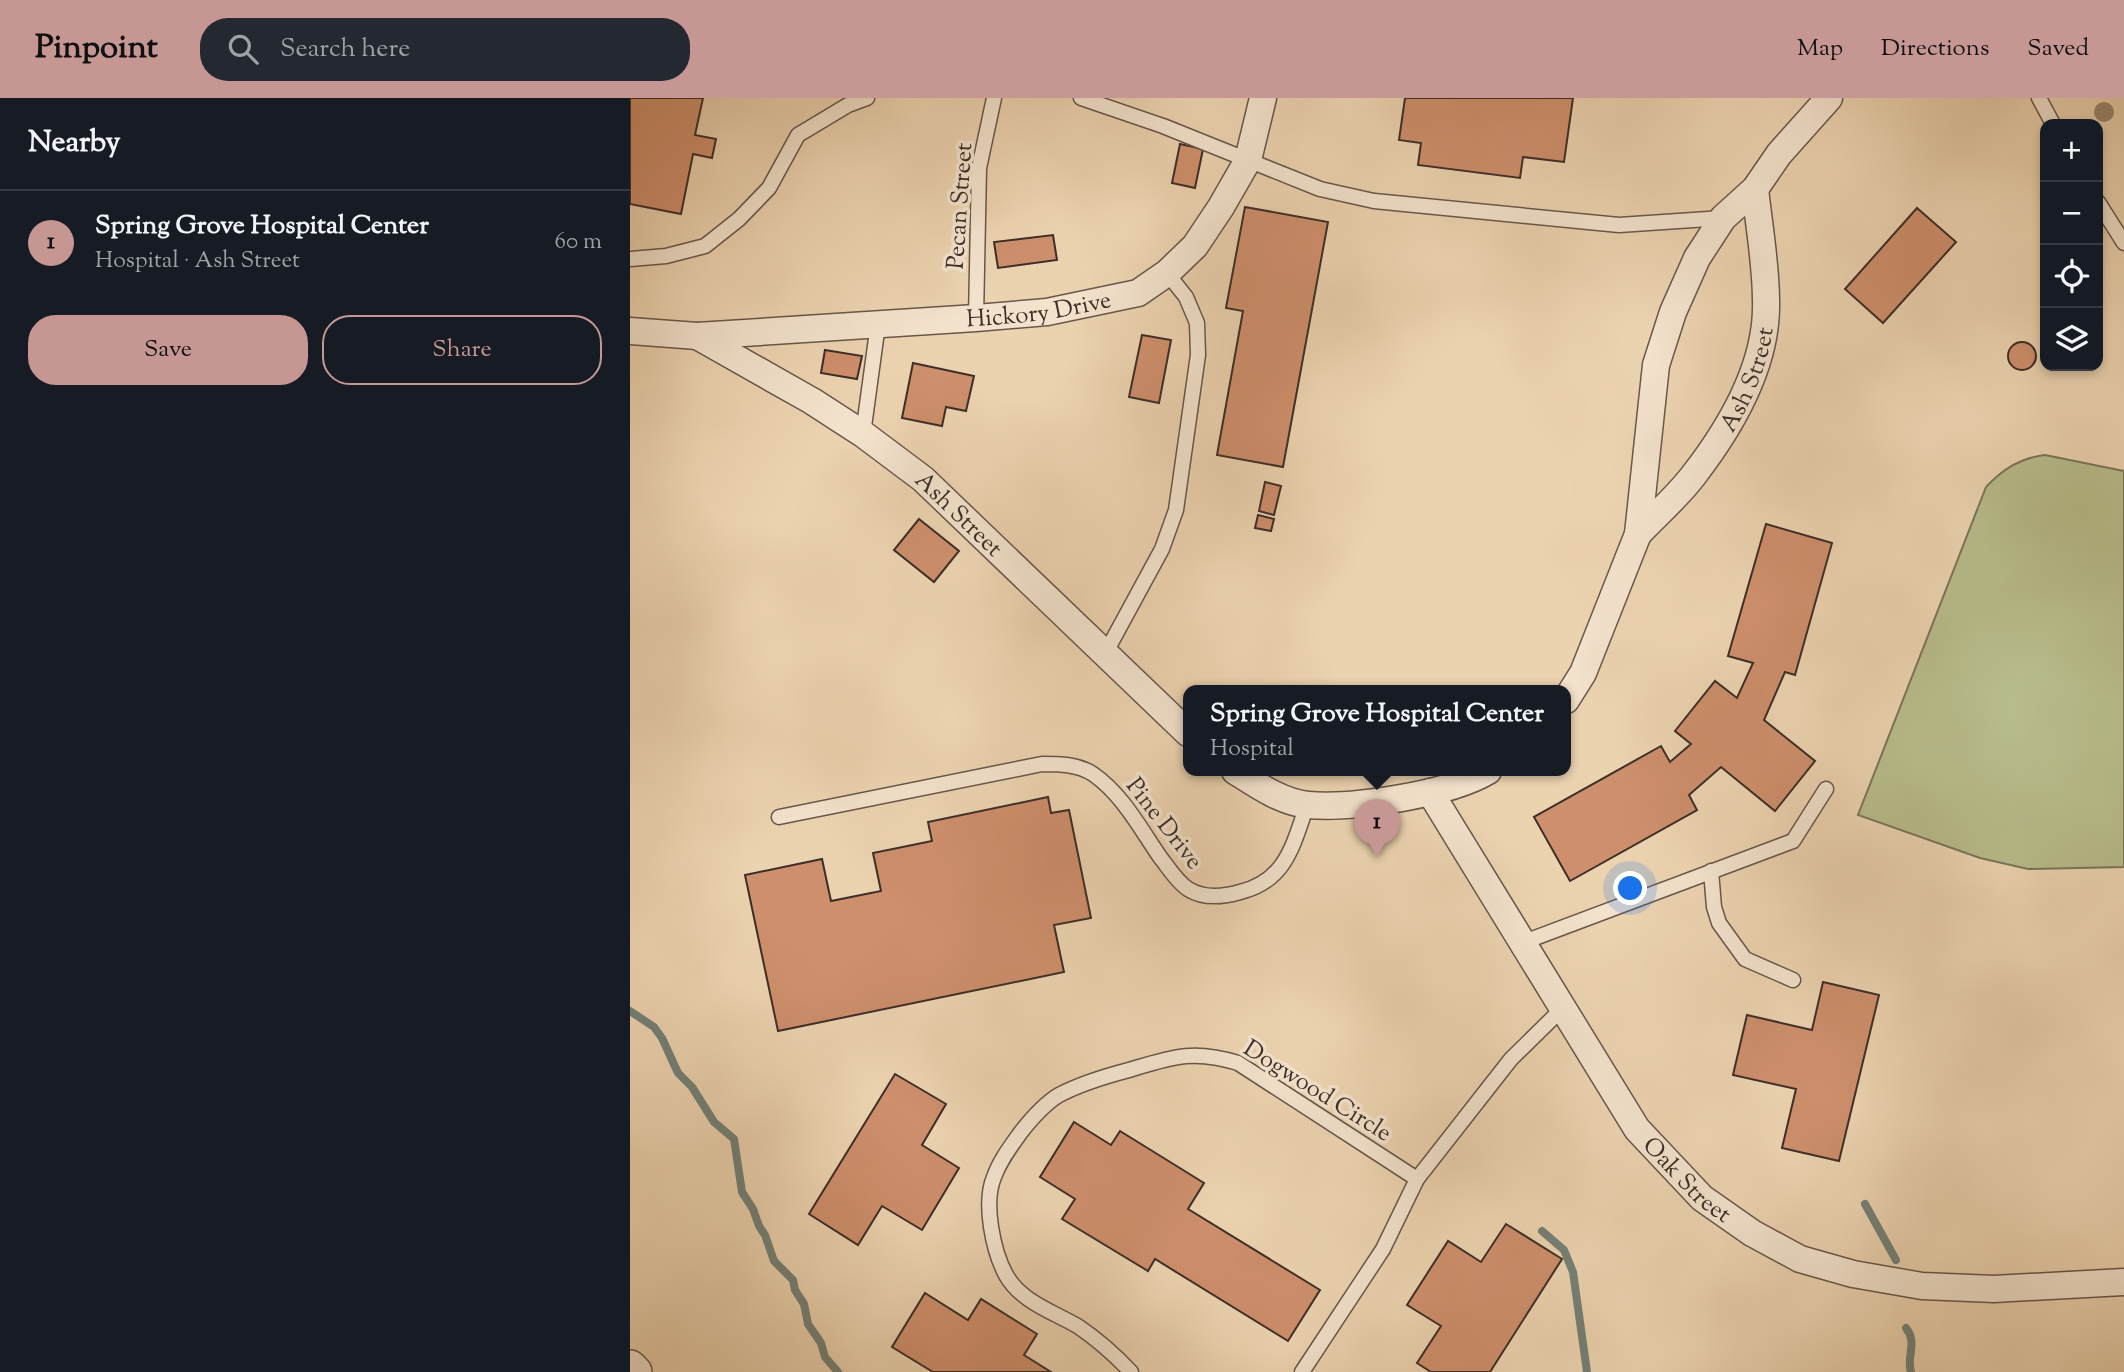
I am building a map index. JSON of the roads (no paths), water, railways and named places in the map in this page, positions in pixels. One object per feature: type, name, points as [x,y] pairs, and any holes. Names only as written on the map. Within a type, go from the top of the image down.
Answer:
[{"type":"street","name":"Hickory Drive","points":[[630,331],[698,336],[976,318],[1047,312],[1139,293],[1167,273],[1195,246],[1248,160],[1263,98]]},
{"type":"street","name":"Ash Street","points":[[1571,692],[1583,673],[1638,534],[1656,365],[1682,290],[1697,258],[1723,218],[1755,189],[1779,154],[1829,98]]},
{"type":"street","name":"Ash Street","points":[[1638,534],[1692,478],[1721,437],[1745,392],[1763,343],[1766,302],[1755,189]]},
{"type":"street","name":"Ash Street","points":[[698,336],[812,401],[863,434],[923,479],[1183,728]]},
{"type":"street","points":[[1243,776],[1280,798],[1307,805],[1370,801],[1430,792],[1479,776]]},
{"type":"street","name":"Oak Street","points":[[1430,792],[1637,1129],[1665,1162],[1702,1198],[1752,1233],[1801,1259],[1853,1274],[1922,1286],[1994,1289],[2124,1282]]},
{"type":"street","points":[[630,1367],[635,1372]]},
{"type":"lane","points":[[630,259],[666,256],[705,246],[739,219],[769,188],[798,135],[848,105],[867,98]]},
{"type":"lane","name":"Pecan Street","points":[[976,318],[979,168],[994,98]]},
{"type":"lane","points":[[1081,98],[1163,126],[1320,189],[1374,201],[1619,225],[1723,218]]},
{"type":"lane","points":[[2039,98],[2050,119]]},
{"type":"lane","points":[[2103,210],[2124,243]]},
{"type":"lane","points":[[1105,654],[1162,549],[1176,510],[1198,355],[1197,323],[1186,298],[1167,273]]},
{"type":"lane","points":[[863,434],[878,324]]},
{"type":"lane","name":"Pine Drive","points":[[779,817],[1042,764],[1067,764],[1091,772],[1115,792],[1172,873],[1187,889],[1210,897],[1257,888],[1278,871],[1291,852],[1307,805]]},
{"type":"lane","points":[[1524,942],[1793,841],[1826,789]]},
{"type":"lane","points":[[1711,872],[1714,907],[1719,923],[1745,959],[1793,980]]},
{"type":"lane","points":[[1302,1372],[1383,1249],[1418,1179],[1511,1059],[1564,1007]]},
{"type":"lane","name":"Dogwood Circle","points":[[1131,1372],[1080,1328],[1026,1298],[1007,1277],[996,1251],[990,1216],[992,1180],[1006,1153],[1034,1115],[1059,1096],[1108,1076],[1179,1055],[1213,1055],[1238,1063],[1418,1179]]},
{"type":"waterway","points":[[630,1011],[654,1027],[678,1073],[692,1087],[714,1122],[734,1139],[742,1192],[753,1209],[774,1261],[793,1280],[795,1290],[804,1304],[808,1324],[821,1343],[825,1357],[838,1372]]},
{"type":"waterway","points":[[1865,1204],[1896,1260]]},
{"type":"waterway","points":[[1542,1231],[1564,1250],[1573,1272],[1587,1372]]},
{"type":"waterway","points":[[1906,1328],[1912,1344],[1911,1372]]},
{"type":"place","name":"Spring Grove Hospital Center","points":[[1377,857]]}]
